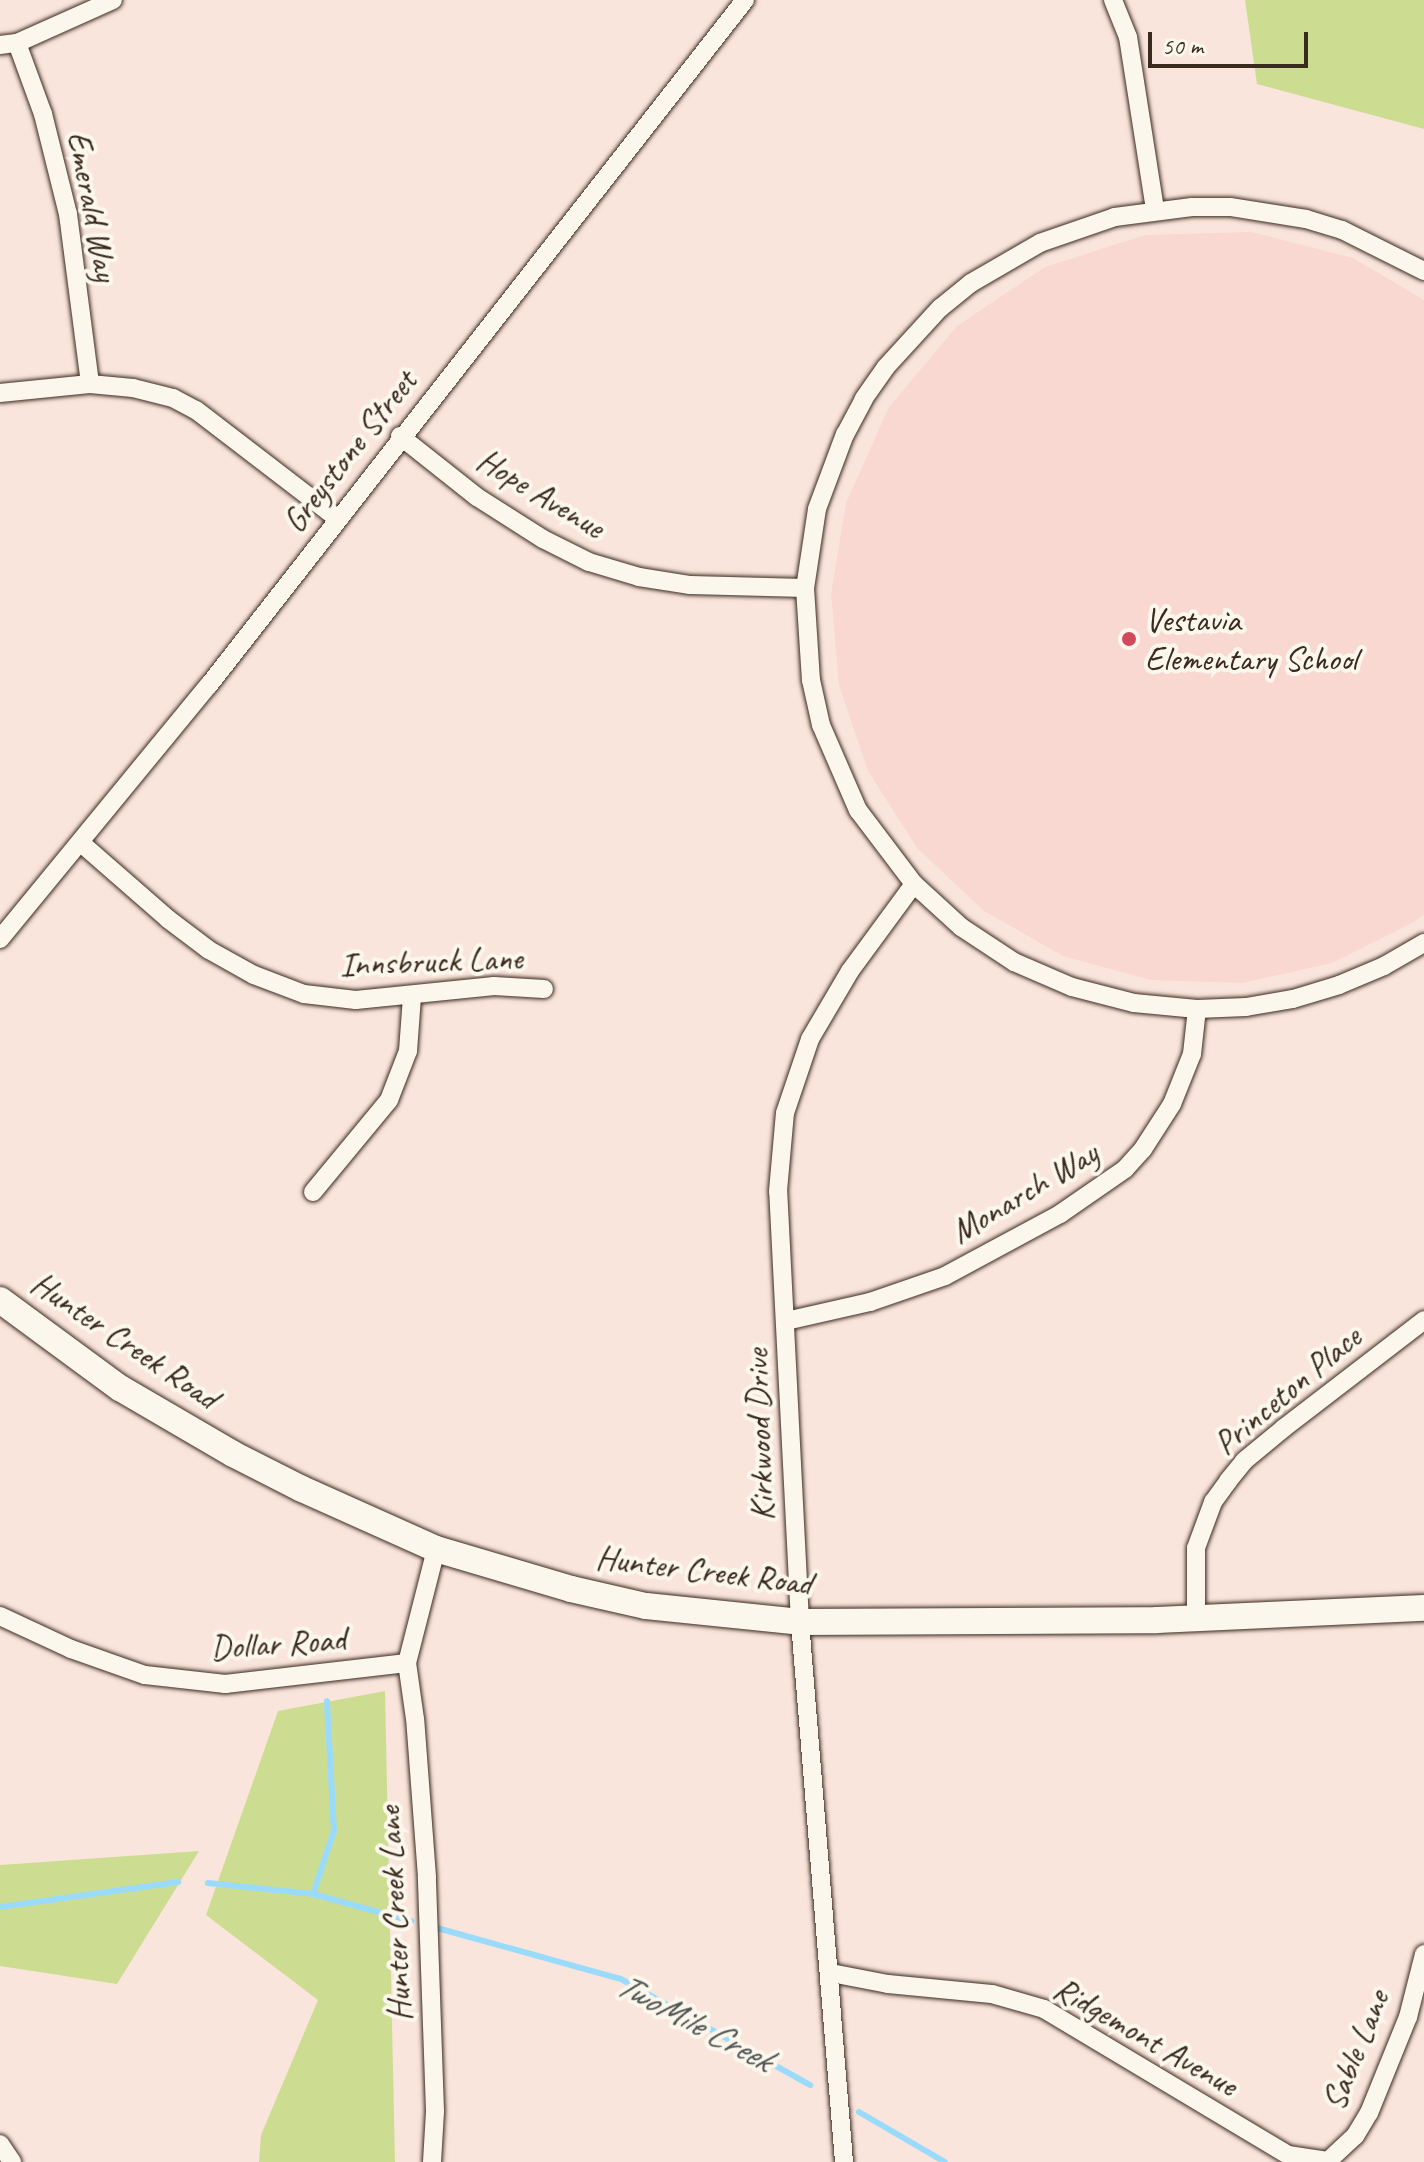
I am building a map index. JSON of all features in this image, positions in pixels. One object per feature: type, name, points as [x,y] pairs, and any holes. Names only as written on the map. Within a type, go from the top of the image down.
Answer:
[{"type":"main road","name":"Hunter Creek Road","points":[[0,1300],[120,1388],[233,1454],[436,1549],[571,1589],[646,1606],[800,1622],[1157,1620],[1424,1608]]},
{"type":"street","points":[[8,44],[113,0]]},
{"type":"street","name":"Greystone Street","points":[[0,939],[209,685],[400,436],[745,0]]},
{"type":"street","points":[[1113,0],[1128,37],[1155,210]]},
{"type":"street","name":"Emerald Way","points":[[8,44],[43,114],[68,214],[90,384]]},
{"type":"street","points":[[1424,271],[1377,245],[1306,219],[1230,207],[1155,210],[1077,228],[1017,255],[971,283],[912,336],[864,399],[839,447],[817,509],[805,588],[811,680],[821,725],[858,810],[884,849],[914,884],[961,927],[1014,962],[1058,981],[1134,1003],[1197,1009],[1246,1007],[1293,999],[1351,980],[1424,943]]},
{"type":"street","points":[[0,393],[90,384],[133,388],[173,398],[196,410],[337,518]]},
{"type":"street","name":"Hope Avenue","points":[[400,436],[477,497],[543,539],[589,562],[639,577],[690,585],[805,588]]},
{"type":"street","name":"Innsbruck Lane","points":[[81,843],[168,919],[209,950],[254,975],[304,994],[330,999],[382,1000],[494,986],[544,989]]},
{"type":"street","name":"Kirkwood Drive","points":[[844,2162],[800,1622],[778,1191],[781,1139],[791,1087],[810,1039],[835,993],[914,884]]},
{"type":"street","points":[[313,1192],[389,1100],[408,1051],[412,996]]},
{"type":"street","name":"Monarch Way","points":[[786,1321],[870,1302],[945,1276],[1060,1214],[1125,1169],[1143,1149],[1172,1104],[1192,1054],[1197,1009]]},
{"type":"street","name":"Princeton Place","points":[[1196,1616],[1196,1548],[1213,1502],[1228,1481],[1244,1461],[1284,1428],[1424,1320]]},
{"type":"street","points":[[407,1663],[436,1549]]},
{"type":"street","name":"Dollar Road","points":[[0,1616],[71,1649],[145,1675],[225,1684],[407,1663]]},
{"type":"street","name":"Hunter Creek Lane","points":[[407,1663],[415,1719],[427,1877],[435,2111],[432,2162]]},
{"type":"street","name":"Sable Lane","points":[[1328,2161],[1355,2136],[1369,2113],[1408,2017],[1424,1954]]},
{"type":"street","name":"Ridgemont Avenue","points":[[831,1973],[888,1984],[992,1994],[1044,2009],[1198,2105],[1288,2155],[1328,2161]]},
{"type":"street","points":[[0,2144],[12,2162]]},
{"type":"shaded area","name":"Vestavia Elementary School","points":[[1251,232],[1353,258],[1424,300],[1424,914],[1332,963],[1242,983],[1151,980],[1063,956],[984,911],[917,848],[868,771],[839,685],[831,594],[846,503],[889,407],[957,326],[1045,267],[1145,235]]},
{"type":"green space","points":[[1245,0],[1424,0],[1424,129],[1257,84]]},
{"type":"green space","points":[[385,1691],[395,2162],[259,2162],[261,2135],[318,2000],[206,1915],[278,1711]]},
{"type":"green space","points":[[199,1851],[117,1984],[0,1966],[0,1865]]},
{"type":"waterway","points":[[313,1894],[334,1831],[327,1701]]},
{"type":"waterway","name":"TwoMile Creek","points":[[0,1907],[178,1882]]},
{"type":"waterway","name":"TwoMile Creek","points":[[208,1883],[313,1894],[411,1921]]},
{"type":"waterway","name":"TwoMile Creek","points":[[437,1928],[621,1979],[810,2085]]},
{"type":"waterway","name":"TwoMile Creek","points":[[859,2112],[945,2162]]},
{"type":"place","name":"Vestavia Elementary School","points":[[1129,639]]}]
